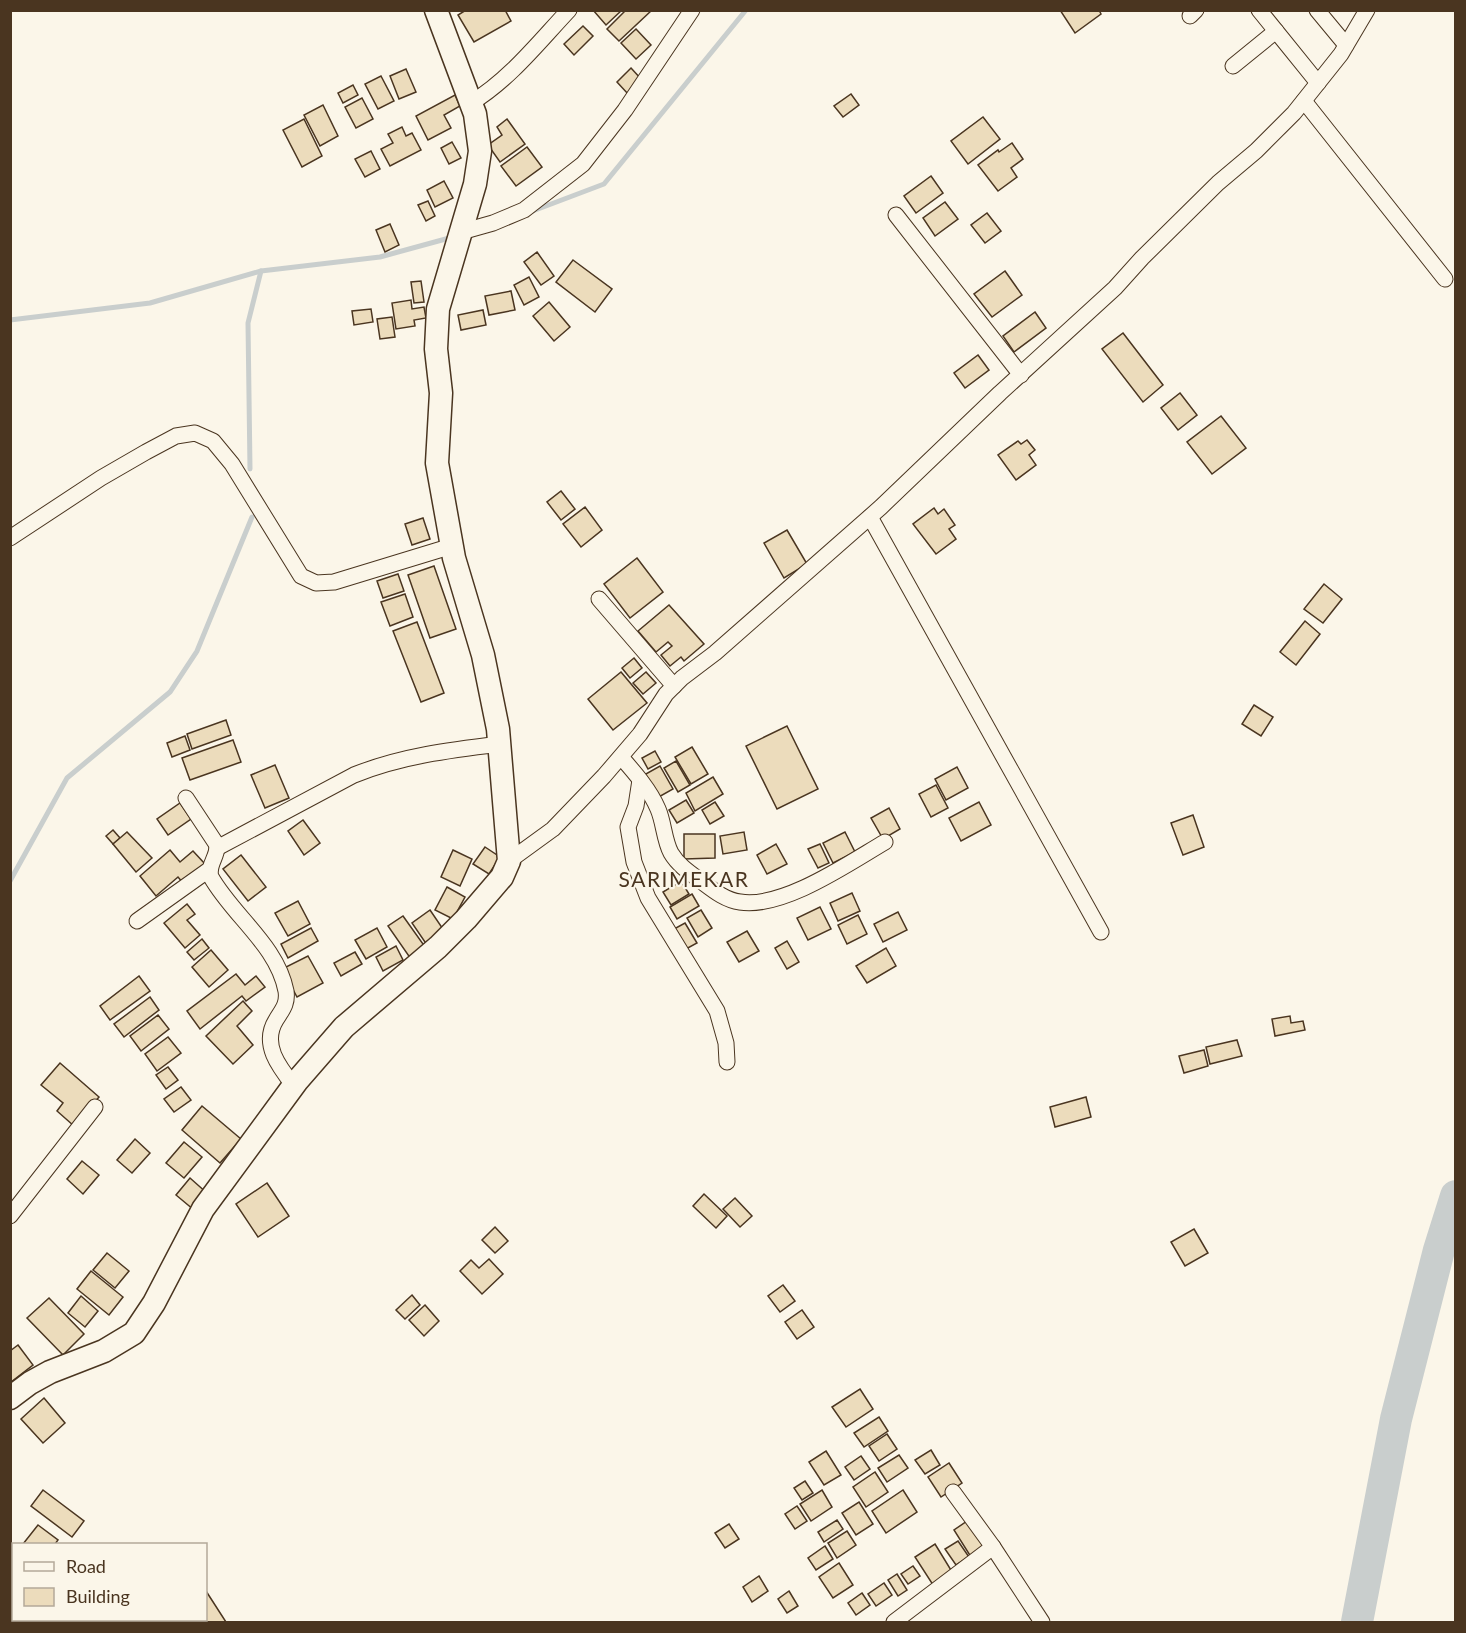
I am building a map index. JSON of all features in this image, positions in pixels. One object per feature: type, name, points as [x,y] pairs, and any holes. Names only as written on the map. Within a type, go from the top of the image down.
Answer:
[{"type":"street","points":[[10,1398],[50,1372],[104,1351],[134,1333],[154,1303],[203,1209],[294,1086],[344,1027],[438,947],[466,919],[502,877],[509,861],[500,744],[483,655],[452,546],[437,463],[441,393],[436,349],[438,309],[471,195],[480,151],[478,126],[471,103],[436,10]]},
{"type":"street","points":[[471,103],[491,91],[508,75],[569,10]]},
{"type":"street","points":[[461,232],[493,223],[524,210],[583,164],[625,110],[692,10]]},
{"type":"street","points":[[1259,10],[1318,83]]},
{"type":"street","points":[[1317,10],[1346,45]]},
{"type":"street","points":[[509,861],[553,829],[621,757],[674,686],[870,517],[1115,288],[1218,183],[1256,151],[1304,101],[1346,45],[1367,10]]},
{"type":"street","points":[[1233,66],[1276,31]]},
{"type":"street","points":[[1304,101],[1445,279]]},
{"type":"street","points":[[896,215],[1021,375]]},
{"type":"street","points":[[10,538],[101,478],[146,452],[176,436],[195,433],[213,441],[232,464],[301,576],[316,583],[334,582],[452,546]]},
{"type":"street","points":[[870,517],[1101,932]]},
{"type":"street","points":[[598,598],[674,686]]},
{"type":"street","points":[[294,1086],[275,1059],[270,1039],[272,1027],[286,1000],[285,987],[275,961],[213,882],[210,870],[217,848],[372,768],[430,754],[500,744]]},
{"type":"street","points":[[621,757],[640,780],[657,807],[667,842],[675,859],[711,889],[726,898],[741,903],[764,902],[781,898],[836,871],[885,842]]},
{"type":"street","points":[[640,780],[636,806],[628,827],[634,862],[648,898],[717,1011],[726,1042],[727,1062]]},
{"type":"street","points":[[186,798],[217,848]]},
{"type":"street","points":[[136,921],[210,870]]},
{"type":"street","points":[[10,1216],[95,1107]]},
{"type":"street","points":[[953,1492],[993,1547],[1042,1623]]},
{"type":"street","points":[[894,1623],[993,1547]]},
{"type":"building","points":[[466,10],[505,10],[511,21],[474,42],[458,15]]},
{"type":"building","points":[[593,10],[622,10],[606,25]]},
{"type":"building","points":[[626,10],[652,10],[619,41],[607,29]]},
{"type":"building","points":[[1060,10],[1099,10],[1101,14],[1075,33]]},
{"type":"building","points":[[583,26],[593,36],[574,55],[564,44]]},
{"type":"building","points":[[636,29],[651,45],[636,59],[621,43]]},
{"type":"building","points":[[631,68],[642,80],[628,94],[617,82]]},
{"type":"building","points":[[406,69],[416,92],[399,99],[390,76]]},
{"type":"building","points":[[381,76],[394,101],[378,109],[365,84]]},
{"type":"building","points":[[353,85],[358,95],[343,103],[338,93]]},
{"type":"building","points":[[851,94],[859,105],[843,117],[834,106]]},
{"type":"building","points":[[455,95],[460,106],[444,115],[451,128],[428,140],[416,116]]},
{"type":"building","points":[[362,98],[373,119],[356,128],[345,107]]},
{"type":"building","points":[[323,105],[338,136],[320,146],[304,115]]},
{"type":"building","points":[[983,117],[1000,139],[968,164],[951,141]]},
{"type":"building","points":[[304,119],[322,156],[302,167],[283,130]]},
{"type":"building","points":[[507,119],[525,144],[500,162],[488,145],[502,135],[497,127]]},
{"type":"building","points":[[402,127],[406,136],[412,133],[421,150],[390,166],[381,149],[393,143],[388,134]]},
{"type":"building","points":[[452,142],[461,158],[449,164],[441,148]]},
{"type":"building","points":[[1012,143],[1023,159],[1011,168],[1017,177],[998,191],[978,165]]},
{"type":"building","points":[[527,147],[542,167],[516,186],[501,166]]},
{"type":"building","points":[[371,151],[380,169],[365,177],[355,159]]},
{"type":"building","points":[[931,176],[943,193],[916,213],[904,196]]},
{"type":"building","points":[[444,181],[453,198],[435,207],[427,190]]},
{"type":"building","points":[[428,201],[435,216],[426,221],[418,205]]},
{"type":"building","points":[[945,202],[958,219],[935,236],[923,218]]},
{"type":"building","points":[[987,213],[1001,231],[985,243],[971,225]]},
{"type":"building","points":[[390,224],[399,245],[385,252],[376,230]]},
{"type":"building","points":[[537,252],[554,276],[541,285],[524,262]]},
{"type":"building","points":[[573,260],[612,289],[595,312],[556,282]]},
{"type":"building","points":[[1005,271],[1022,295],[992,317],[974,294]]},
{"type":"building","points":[[529,277],[539,297],[524,305],[514,285]]},
{"type":"building","points":[[421,281],[424,302],[414,303],[411,282]]},
{"type":"building","points":[[511,291],[515,310],[489,315],[485,296]]},
{"type":"building","points":[[411,300],[412,309],[424,307],[426,318],[414,320],[415,326],[396,329],[392,303]]},
{"type":"building","points":[[549,302],[570,327],[554,341],[533,316]]},
{"type":"building","points":[[371,309],[373,322],[354,325],[352,311]]},
{"type":"building","points":[[483,310],[486,325],[461,330],[458,315]]},
{"type":"building","points":[[1035,312],[1046,328],[1014,352],[1003,336]]},
{"type":"building","points":[[392,317],[395,337],[380,339],[377,319]]},
{"type":"building","points":[[1123,333],[1163,385],[1143,402],[1102,349]]},
{"type":"building","points":[[978,355],[989,370],[965,388],[954,373]]},
{"type":"building","points":[[1180,393],[1197,415],[1178,430],[1161,408]]},
{"type":"building","points":[[1221,416],[1246,448],[1212,474],[1187,442]]},
{"type":"building","points":[[1027,440],[1035,450],[1029,455],[1036,465],[1016,480],[998,455],[1018,441],[1021,444]]},
{"type":"building","points":[[561,491],[575,509],[561,520],[547,502]]},
{"type":"building","points":[[585,507],[602,530],[581,547],[563,524]]},
{"type":"building","points":[[934,508],[938,514],[944,509],[955,525],[949,529],[956,539],[936,554],[913,524]]},
{"type":"building","points":[[423,518],[430,539],[412,545],[405,524]]},
{"type":"building","points":[[787,530],[807,564],[784,578],[764,543]]},
{"type":"building","points":[[637,558],[663,592],[630,618],[604,584]]},
{"type":"building","points":[[434,566],[456,629],[430,638],[408,575]]},
{"type":"building","points":[[398,574],[404,591],[383,598],[377,581]]},
{"type":"building","points":[[1324,584],[1342,599],[1323,623],[1304,609]]},
{"type":"building","points":[[405,594],[413,617],[390,626],[381,602]]},
{"type":"building","points":[[669,605],[704,644],[684,661],[681,657],[670,666],[661,655],[672,646],[668,642],[656,652],[638,631]]},
{"type":"building","points":[[1305,621],[1320,634],[1296,665],[1280,652]]},
{"type":"building","points":[[417,622],[444,693],[421,702],[393,631]]},
{"type":"building","points":[[634,658],[642,668],[630,678],[622,668]]},
{"type":"building","points":[[621,672],[647,703],[613,730],[588,699]]},
{"type":"building","points":[[646,672],[656,683],[643,694],[633,683]]},
{"type":"building","points":[[1254,705],[1273,717],[1261,736],[1242,724]]},
{"type":"building","points":[[226,720],[231,735],[192,749],[187,734]]},
{"type":"building","points":[[787,726],[818,789],[777,809],[746,746]]},
{"type":"building","points":[[185,736],[190,750],[172,757],[167,743]]},
{"type":"building","points":[[233,740],[241,762],[190,780],[182,758]]},
{"type":"building","points":[[692,747],[708,774],[691,784],[675,757]]},
{"type":"building","points":[[655,751],[661,762],[648,769],[642,758]]},
{"type":"building","points":[[676,761],[690,785],[678,792],[664,768]]},
{"type":"building","points":[[275,765],[289,798],[265,808],[251,775]]},
{"type":"building","points":[[660,766],[673,789],[657,798],[644,775]]},
{"type":"building","points":[[957,767],[968,788],[946,800],[935,779]]},
{"type":"building","points":[[713,777],[723,794],[695,811],[686,793]]},
{"type":"building","points":[[936,785],[948,808],[931,817],[919,794]]},
{"type":"building","points":[[686,800],[694,813],[677,823],[669,810]]},
{"type":"building","points":[[715,802],[724,816],[710,824],[702,810]]},
{"type":"building","points":[[979,802],[991,825],[961,841],[949,818]]},
{"type":"building","points":[[180,803],[191,819],[168,835],[157,819]]},
{"type":"building","points":[[889,808],[900,829],[883,839],[871,818]]},
{"type":"building","points":[[1193,815],[1204,847],[1183,855],[1171,823]]},
{"type":"building","points":[[303,820],[320,843],[304,855],[288,831]]},
{"type":"building","points":[[113,830],[120,838],[113,844],[106,836]]},
{"type":"building","points":[[127,832],[152,858],[136,872],[113,844]]},
{"type":"building","points":[[744,832],[747,850],[723,854],[720,836]]},
{"type":"building","points":[[845,832],[855,852],[833,863],[823,843]]},
{"type":"building","points":[[684,834],[715,834],[715,858],[684,859]]},
{"type":"building","points":[[776,844],[787,864],[767,874],[757,855]]},
{"type":"building","points":[[820,844],[829,863],[818,868],[808,849]]},
{"type":"building","points":[[485,847],[500,857],[489,874],[473,864]]},
{"type":"building","points":[[170,850],[180,862],[193,851],[205,864],[183,883],[178,877],[156,896],[140,876]]},
{"type":"building","points":[[453,850],[472,859],[460,886],[441,877]]},
{"type":"building","points":[[241,855],[266,887],[248,901],[223,869]]},
{"type":"building","points":[[681,881],[689,894],[671,905],[663,892]]},
{"type":"building","points":[[447,887],[465,897],[453,919],[435,910]]},
{"type":"building","points":[[852,893],[860,911],[838,921],[830,903]]},
{"type":"building","points":[[692,894],[699,906],[677,919],[670,907]]},
{"type":"building","points":[[298,901],[310,924],[288,936],[275,913]]},
{"type":"building","points":[[187,904],[195,914],[187,920],[200,935],[185,948],[164,923]]},
{"type":"building","points":[[820,907],[831,929],[808,940],[797,918]]},
{"type":"building","points":[[430,910],[445,932],[427,945],[412,923]]},
{"type":"building","points":[[701,910],[712,928],[698,937],[687,918]]},
{"type":"building","points":[[898,912],[907,930],[883,942],[874,924]]},
{"type":"building","points":[[858,915],[867,934],[847,944],[838,925]]},
{"type":"building","points":[[403,916],[428,951],[413,962],[388,926]]},
{"type":"building","points":[[685,923],[697,943],[686,949],[674,929]]},
{"type":"building","points":[[311,928],[318,941],[288,958],[281,944]]},
{"type":"building","points":[[377,928],[387,947],[366,959],[355,940]]},
{"type":"building","points":[[747,931],[759,951],[739,962],[727,942]]},
{"type":"building","points":[[202,939],[209,948],[194,960],[187,952]]},
{"type":"building","points":[[787,941],[799,962],[787,969],[775,948]]},
{"type":"building","points":[[396,946],[403,960],[383,971],[376,957]]},
{"type":"building","points":[[886,948],[896,966],[867,983],[856,966]]},
{"type":"building","points":[[211,950],[228,970],[209,987],[192,967]]},
{"type":"building","points":[[355,952],[362,964],[341,976],[334,963]]},
{"type":"building","points":[[308,956],[323,983],[297,997],[282,969]]},
{"type":"building","points":[[236,974],[245,985],[256,976],[265,987],[246,1001],[242,996],[200,1029],[187,1011]]},
{"type":"building","points":[[139,976],[150,991],[110,1020],[100,1006]]},
{"type":"building","points":[[150,997],[159,1010],[124,1037],[114,1024]]},
{"type":"building","points":[[243,1001],[252,1011],[237,1026],[253,1045],[233,1064],[206,1036]]},
{"type":"building","points":[[158,1015],[169,1029],[141,1051],[130,1036]]},
{"type":"building","points":[[1290,1016],[1291,1023],[1303,1021],[1305,1030],[1275,1036],[1272,1019]]},
{"type":"building","points":[[168,1037],[181,1053],[157,1071],[145,1054]]},
{"type":"building","points":[[1237,1040],[1242,1056],[1210,1064],[1206,1047]]},
{"type":"building","points":[[1204,1050],[1208,1066],[1184,1073],[1179,1056]]},
{"type":"building","points":[[60,1063],[99,1097],[74,1126],[57,1111],[63,1103],[41,1085]]},
{"type":"building","points":[[168,1067],[178,1080],[166,1089],[156,1075]]},
{"type":"building","points":[[181,1087],[191,1100],[174,1112],[164,1099]]},
{"type":"building","points":[[1086,1097],[1091,1117],[1055,1127],[1050,1107]]},
{"type":"building","points":[[202,1106],[241,1139],[220,1163],[182,1130]]},
{"type":"building","points":[[135,1139],[150,1153],[132,1173],[117,1160]]},
{"type":"building","points":[[184,1142],[202,1157],[184,1178],[166,1163]]},
{"type":"building","points":[[82,1161],[99,1175],[83,1194],[67,1179]]},
{"type":"building","points":[[190,1178],[208,1194],[194,1210],[176,1195]]},
{"type":"building","points":[[267,1183],[289,1216],[258,1237],[236,1204]]},
{"type":"building","points":[[704,1194],[727,1216],[716,1228],[693,1206]]},
{"type":"building","points":[[735,1198],[752,1216],[740,1227],[723,1209]]},
{"type":"building","points":[[495,1227],[508,1241],[495,1253],[482,1240]]},
{"type":"building","points":[[1194,1229],[1208,1253],[1185,1266],[1171,1242]]},
{"type":"building","points":[[107,1253],[129,1271],[115,1288],[93,1270]]},
{"type":"building","points":[[489,1259],[503,1274],[482,1294],[460,1271],[471,1260],[479,1268]]},
{"type":"building","points":[[91,1271],[123,1297],[109,1315],[77,1289]]},
{"type":"building","points":[[783,1285],[795,1301],[780,1312],[768,1296]]},
{"type":"building","points":[[412,1295],[420,1305],[405,1319],[396,1310]]},
{"type":"building","points":[[81,1296],[98,1311],[85,1327],[68,1313]]},
{"type":"building","points":[[49,1298],[84,1334],[63,1355],[27,1318]]},
{"type":"building","points":[[425,1305],[439,1321],[424,1336],[409,1320]]},
{"type":"building","points":[[802,1310],[814,1327],[797,1339],[785,1322]]},
{"type":"building","points":[[18,1345],[33,1365],[11,1382],[10,1351]]},
{"type":"building","points":[[860,1389],[873,1409],[846,1427],[832,1407]]},
{"type":"building","points":[[44,1398],[65,1423],[43,1443],[21,1419]]},
{"type":"building","points":[[879,1417],[888,1431],[864,1447],[854,1433]]},
{"type":"building","points":[[887,1434],[897,1449],[879,1461],[869,1446]]},
{"type":"building","points":[[931,1450],[940,1465],[925,1474],[915,1460]]},
{"type":"building","points":[[826,1451],[841,1475],[824,1485],[809,1462]]},
{"type":"building","points":[[899,1455],[908,1468],[887,1482],[878,1468]]},
{"type":"building","points":[[861,1456],[870,1469],[854,1480],[845,1467]]},
{"type":"building","points":[[949,1463],[962,1483],[941,1497],[928,1477]]},
{"type":"building","points":[[875,1472],[888,1492],[866,1507],[853,1487]]},
{"type":"building","points":[[805,1481],[813,1493],[802,1500],[794,1488]]},
{"type":"building","points":[[43,1490],[84,1521],[72,1537],[31,1506]]},
{"type":"building","points":[[822,1490],[832,1507],[811,1521],[800,1504]]},
{"type":"building","points":[[903,1490],[917,1512],[886,1533],[872,1511]]},
{"type":"building","points":[[859,1502],[873,1524],[856,1535],[842,1513]]},
{"type":"building","points":[[797,1506],[807,1521],[795,1529],[785,1514]]},
{"type":"building","points":[[970,1519],[988,1546],[971,1557],[954,1530]]},
{"type":"building","points":[[837,1520],[843,1529],[824,1542],[818,1532]]},
{"type":"building","points":[[729,1524],[739,1539],[725,1548],[715,1533]]},
{"type":"building","points":[[38,1525],[58,1540],[56,1543],[24,1543]]},
{"type":"building","points":[[847,1531],[856,1545],[837,1558],[828,1543]]},
{"type":"building","points":[[958,1541],[969,1557],[956,1565],[945,1549]]},
{"type":"building","points":[[935,1544],[954,1575],[935,1588],[915,1557]]},
{"type":"building","points":[[825,1546],[833,1559],[816,1570],[808,1558]]},
{"type":"building","points":[[839,1563],[853,1585],[833,1598],[819,1577]]},
{"type":"building","points":[[913,1566],[920,1576],[908,1584],[901,1574]]},
{"type":"building","points":[[897,1574],[907,1590],[898,1596],[888,1580]]},
{"type":"building","points":[[759,1576],[768,1591],[752,1602],[743,1587]]},
{"type":"building","points":[[884,1583],[892,1595],[876,1606],[868,1594]]},
{"type":"building","points":[[789,1591],[798,1606],[787,1613],[778,1599]]},
{"type":"building","points":[[207,1593],[226,1622],[122,1622],[207,1621]]},
{"type":"building","points":[[862,1593],[870,1605],[856,1615],[848,1603]]},
{"type":"waterway","points":[[530,212],[604,184],[746,10]]},
{"type":"waterway","points":[[10,320],[150,303],[261,271],[380,257],[453,237]]},
{"type":"waterway","points":[[250,469],[248,323],[261,271]]},
{"type":"waterway","points":[[10,881],[67,778],[170,692],[197,651],[252,517]]},
{"type":"waterway","points":[[1357,1622],[1396,1419],[1439,1250],[1456,1196]]},
{"type":"district","name":"SARIMEKAR","points":[[684,880]]}]
